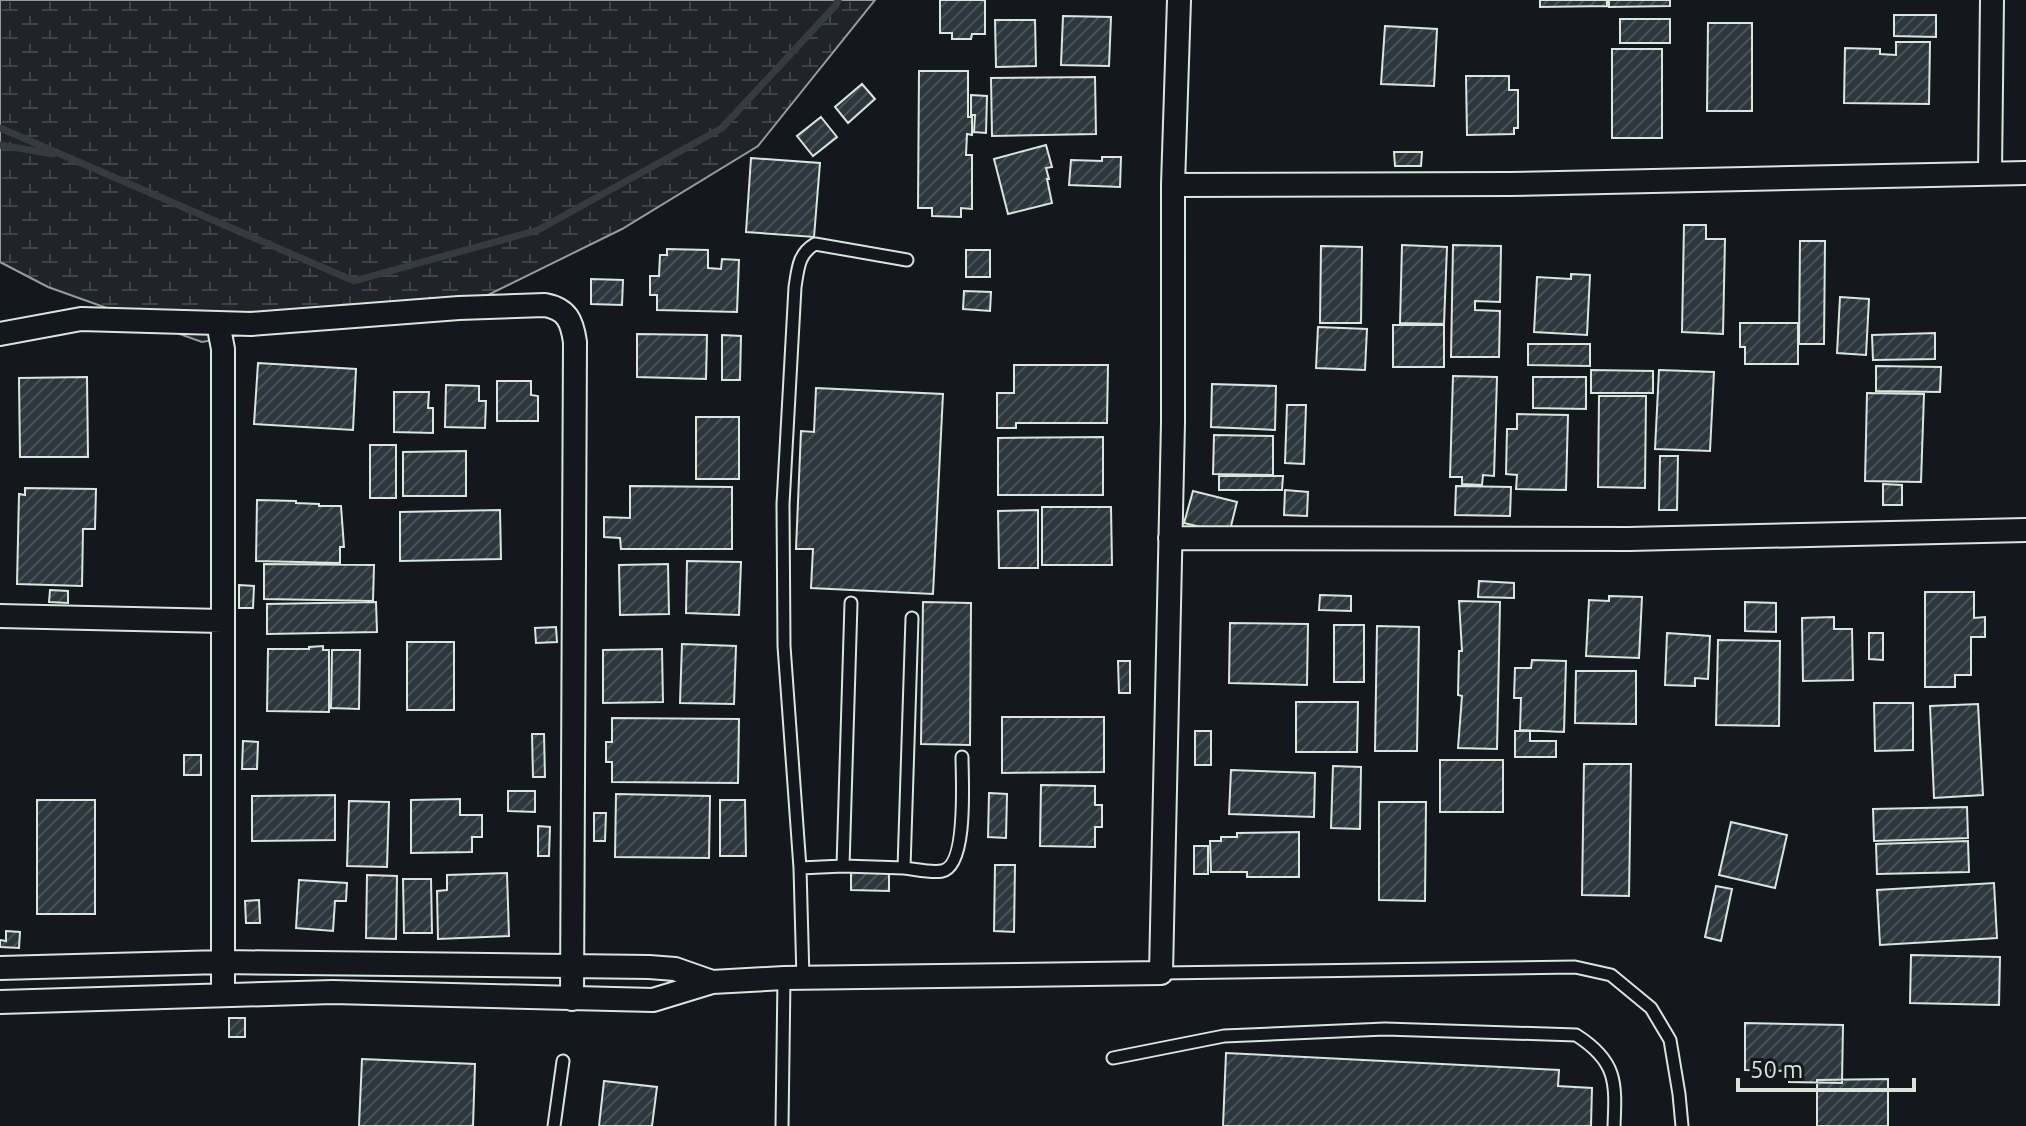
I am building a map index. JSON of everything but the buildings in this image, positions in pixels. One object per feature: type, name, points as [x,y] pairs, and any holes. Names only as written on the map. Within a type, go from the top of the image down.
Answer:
[{"type":"street","points":[[0,1002],[333,992],[653,1000],[712,982],[1161,973],[1173,422],[1173,185],[1179,0]]},
{"type":"street","points":[[1990,172],[1992,0]]},
{"type":"street","points":[[1173,185],[1509,184],[2026,173]]},
{"type":"street","points":[[0,334],[81,319],[251,324],[459,308],[545,305],[556,307],[572,323],[575,342],[572,999]]},
{"type":"street","points":[[218,323],[223,349],[223,994]]},
{"type":"street","points":[[1170,538],[1629,539],[2026,530]]},
{"type":"street","points":[[0,616],[222,621]]},
{"type":"street","points":[[0,968],[222,962],[675,969],[712,982]]},
{"type":"lane","points":[[782,1126],[800,868],[784,646],[783,504],[795,287],[800,258],[805,249],[815,244],[907,260]]},
{"type":"lane","points":[[843,866],[851,603]]},
{"type":"lane","points":[[904,868],[912,618]]},
{"type":"lane","points":[[800,868],[843,866],[943,871],[952,866],[960,848],[962,757]]},
{"type":"lane","points":[[1161,973],[1575,967],[1611,975],[1651,1008],[1670,1040],[1682,1126]]},
{"type":"lane","points":[[1113,1058],[1224,1036],[1385,1029],[1576,1035],[1589,1043],[1611,1068],[1616,1087],[1614,1126]]},
{"type":"lane","points":[[554,1126],[563,1061]]},
{"type":"green space","points":[[0,0],[875,0],[758,146],[622,229],[488,295],[384,309],[202,342],[48,287],[0,262]]},
{"type":"waterway","points":[[0,128],[354,281],[538,230],[722,128],[838,0]]},
{"type":"waterway","points":[[0,145],[53,154]]}]
